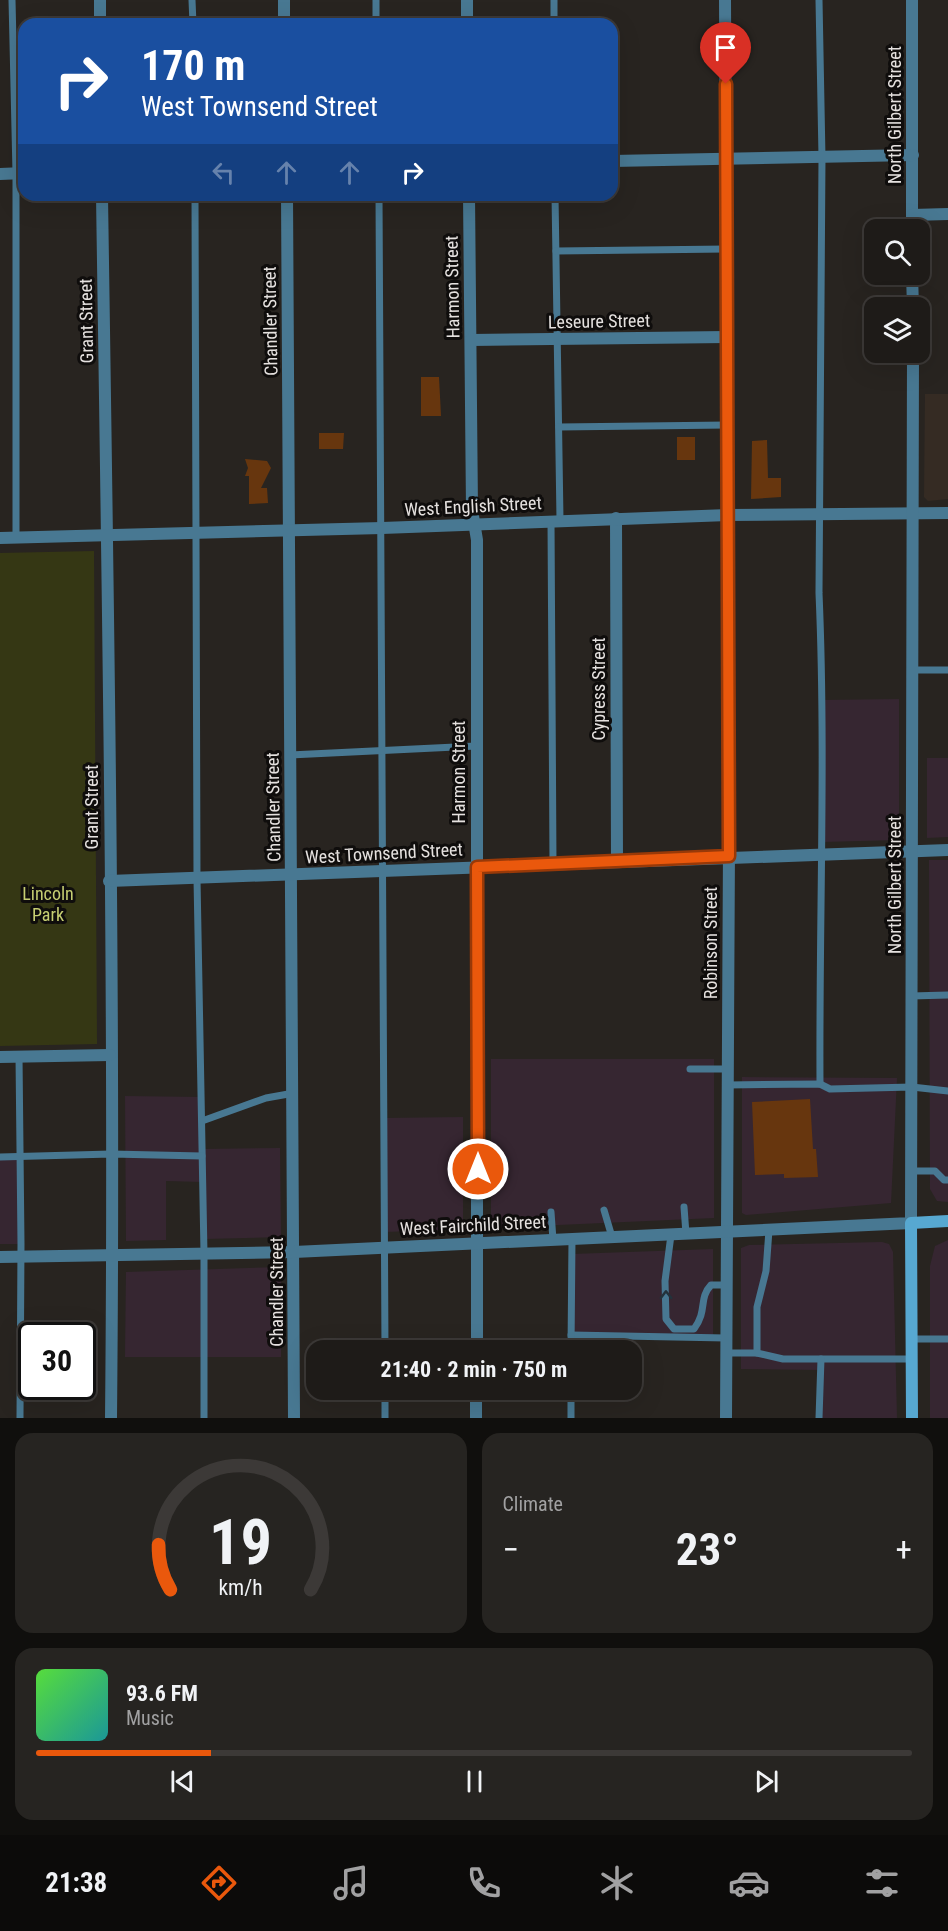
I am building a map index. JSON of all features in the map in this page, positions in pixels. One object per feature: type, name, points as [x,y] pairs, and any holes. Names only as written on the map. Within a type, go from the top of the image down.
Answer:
[{"type":"main road","name":"West Fairchild Street","points":[[911,1223],[948,1221]]},
{"type":"main road","name":"North Gilbert Street","points":[[911,1223],[912,1418]]},
{"type":"street","points":[[100,0],[100,18]]},
{"type":"street","points":[[284,0],[284,18]]},
{"type":"street","points":[[467,0],[467,18]]},
{"type":"street","name":"Robinson Street","points":[[725,0],[729,856],[726,1418]]},
{"type":"street","name":"North Gilbert Street","points":[[912,0],[912,219]]},
{"type":"street","points":[[618,160],[913,155]]},
{"type":"street","points":[[0,174],[18,173]]},
{"type":"street","name":"Grant Street","points":[[102,201],[108,536],[113,1255],[111,1418]]},
{"type":"street","name":"Chandler Street","points":[[287,201],[294,1093],[294,1418]]},
{"type":"street","name":"Harmon Street","points":[[469,201],[472,510],[477,540],[477,1340]]},
{"type":"street","points":[[912,215],[948,214]]},
{"type":"street","name":"Leseure Street","points":[[471,340],[727,337]]},
{"type":"street","name":"North Gilbert Street","points":[[911,1223],[913,363]]},
{"type":"street","name":"West English Street","points":[[0,538],[290,531],[728,515],[948,513]]},
{"type":"street","name":"Cypress Street","points":[[616,518],[617,861]]},
{"type":"street","name":"West Townsend Street","points":[[109,881],[729,856],[948,850]]},
{"type":"street","points":[[0,1057],[110,1054]]},
{"type":"street","name":"West Fairchild Street","points":[[0,1257],[294,1252],[911,1223]]},
{"type":"street","points":[[476,1400],[476,1418]]},
{"type":"lane","points":[[12,0],[18,130]]},
{"type":"lane","points":[[192,0],[193,18]]},
{"type":"lane","points":[[376,0],[376,18]]},
{"type":"lane","points":[[554,0],[554,18]]},
{"type":"lane","points":[[819,0],[822,157],[820,514],[823,853],[819,949],[820,1084]]},
{"type":"lane","points":[[16,538],[20,201]]},
{"type":"lane","points":[[195,201],[198,533],[197,879],[204,1253],[204,1418]]},
{"type":"lane","points":[[379,201],[385,1340]]},
{"type":"lane","points":[[553,863],[559,427],[555,201]]},
{"type":"lane","points":[[556,251],[726,249]]},
{"type":"lane","points":[[559,427],[727,425]]},
{"type":"lane","points":[[913,670],[948,670]]},
{"type":"lane","points":[[290,754],[476,746]]},
{"type":"lane","points":[[911,996],[948,996]]},
{"type":"lane","points":[[19,1056],[20,1418]]},
{"type":"lane","points":[[690,1069],[727,1069]]},
{"type":"lane","points":[[727,1085],[820,1084],[830,1089],[912,1087],[948,1091]]},
{"type":"lane","points":[[202,1121],[266,1098],[294,1093]]},
{"type":"lane","points":[[478,1149],[495,1150],[504,1160]]},
{"type":"lane","points":[[0,1157],[111,1154],[202,1156]]},
{"type":"lane","points":[[912,1171],[935,1171],[944,1180],[948,1180]]},
{"type":"lane","points":[[684,1207],[686,1234]]},
{"type":"lane","points":[[604,1210],[612,1237]]},
{"type":"lane","points":[[551,1212],[553,1240]]},
{"type":"lane","points":[[757,1353],[757,1307],[766,1271],[769,1230]]},
{"type":"lane","points":[[671,1235],[665,1281],[666,1319],[674,1329],[694,1329],[703,1316],[704,1293],[711,1285],[726,1285]]},
{"type":"lane","points":[[571,1340],[572,1239]]},
{"type":"lane","points":[[571,1335],[726,1338]]},
{"type":"lane","points":[[912,1339],[948,1339]]},
{"type":"lane","points":[[726,1353],[757,1353],[783,1359],[912,1359]]},
{"type":"lane","points":[[819,1418],[821,1359]]},
{"type":"lane","points":[[385,1400],[385,1418]]},
{"type":"lane","points":[[571,1400],[571,1418]]},
{"type":"shaded area","points":[[925,394],[948,394],[948,499],[928,501],[924,497]]},
{"type":"shaded area","points":[[899,699],[899,840],[822,842],[821,700]]},
{"type":"shaded area","points":[[927,758],[948,758],[948,837],[927,838]]},
{"type":"shaded area","points":[[929,860],[948,860],[948,1202],[937,1201],[930,1189]]},
{"type":"shaded area","points":[[491,1059],[714,1059],[714,1218],[491,1228]]},
{"type":"shaded area","points":[[742,1077],[897,1078],[891,1203],[746,1215],[742,1213]]},
{"type":"shaded area","points":[[125,1096],[201,1097],[203,1149],[280,1148],[281,1237],[204,1239],[203,1182],[166,1181],[166,1240],[126,1241]]},
{"type":"shaded area","points":[[463,1117],[463,1229],[385,1232],[384,1118]]},
{"type":"shaded area","points":[[0,1157],[20,1157],[21,1244],[0,1244]]},
{"type":"shaded area","points":[[948,1240],[948,1418],[930,1418],[930,1266],[935,1246]]},
{"type":"shaded area","points":[[882,1242],[889,1244],[893,1252],[897,1418],[819,1418],[821,1370],[741,1369],[741,1248],[749,1245]]},
{"type":"shaded area","points":[[713,1249],[713,1338],[571,1335],[572,1254]]},
{"type":"shaded area","points":[[281,1267],[281,1357],[125,1357],[126,1272]]},
{"type":"green space","name":"Lincoln Park","points":[[94,551],[97,1044],[0,1046],[0,553]]},
{"type":"building","points":[[421,377],[439,377],[441,416],[421,416]]},
{"type":"building","points":[[319,433],[344,433],[343,449],[319,449]]},
{"type":"building","points":[[677,437],[695,437],[695,460],[677,460]]},
{"type":"building","points":[[767,440],[768,478],[781,478],[781,497],[751,499],[752,441]]},
{"type":"building","points":[[245,459],[267,461],[271,468],[261,488],[267,488],[268,503],[249,504],[249,476],[245,476],[248,468]]},
{"type":"building","points":[[810,1099],[813,1149],[816,1149],[818,1177],[784,1178],[784,1174],[755,1175],[752,1102]]},
{"type":"route","points":[[478,1169],[477,867],[729,856],[726,84]]}]
